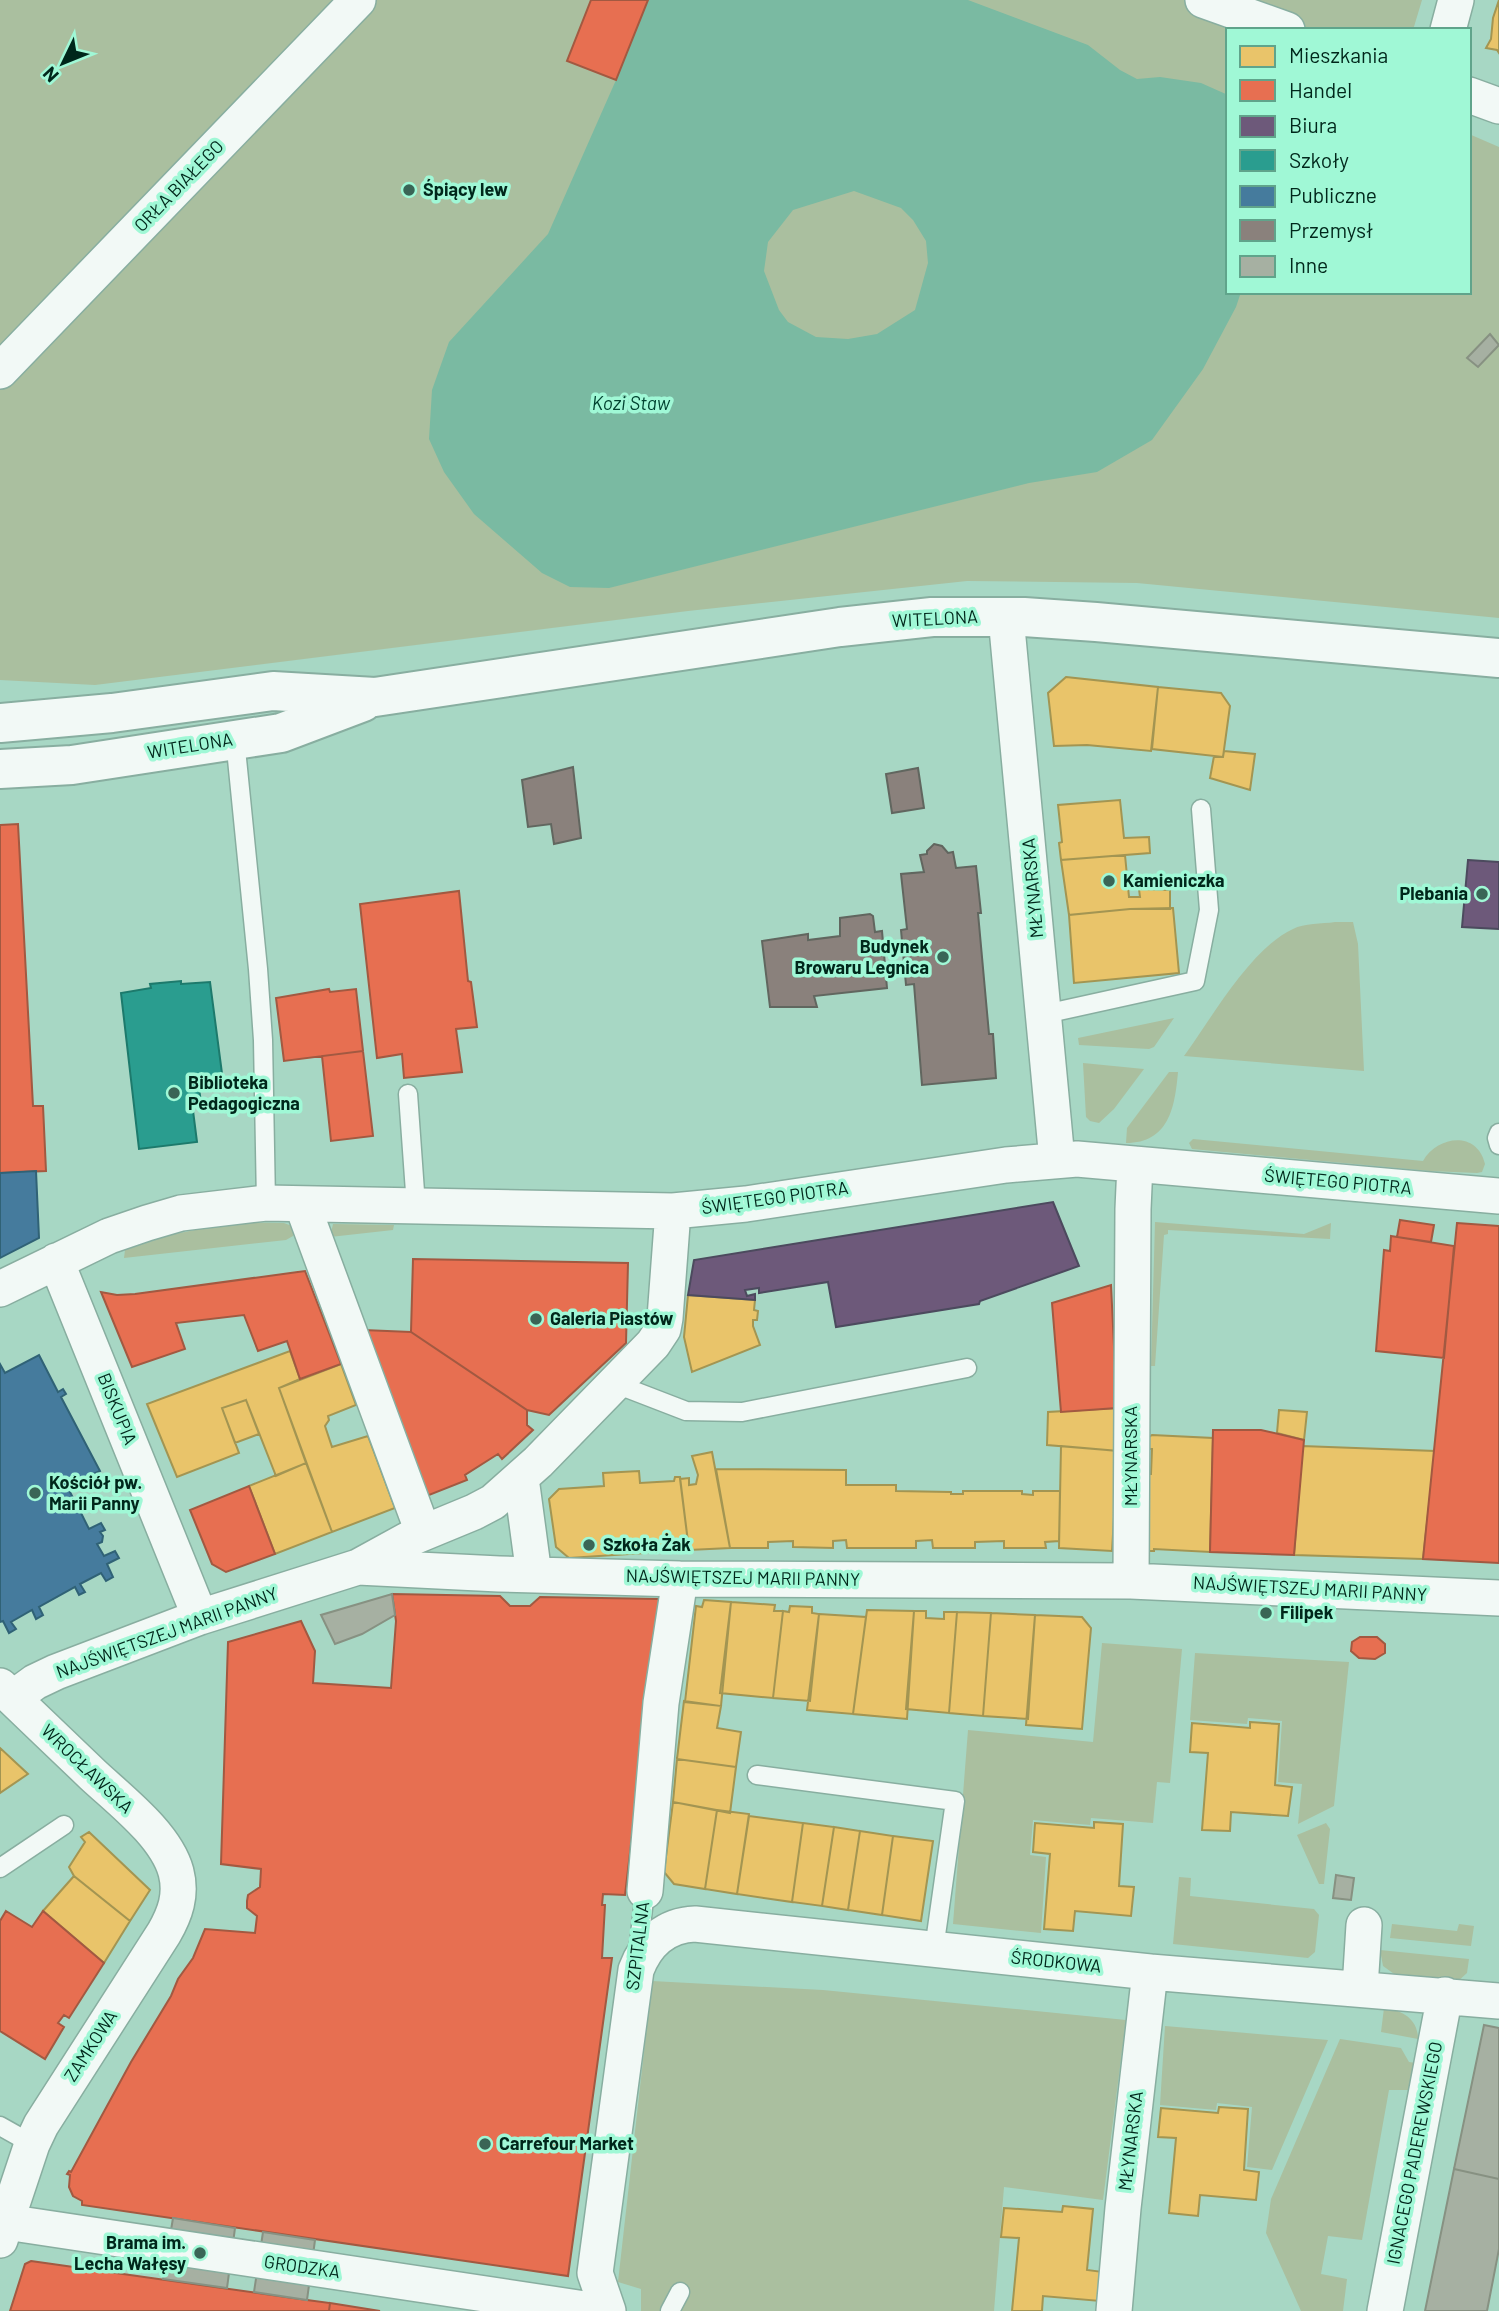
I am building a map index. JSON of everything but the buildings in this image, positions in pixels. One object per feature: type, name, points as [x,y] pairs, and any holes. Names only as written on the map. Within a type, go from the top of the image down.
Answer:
[{"type":"main road","name":"WITELONA","points":[[0,723],[112,713],[273,691],[375,697],[840,627],[932,617],[1006,617],[1131,624],[1499,658]]},
{"type":"main road","name":"WITELONA","points":[[0,769],[72,765],[281,733],[375,697]]},
{"type":"street","name":"ORŁA BIAŁEGO","points":[[0,371],[358,0]]},
{"type":"street","points":[[1203,0],[1281,28]]},
{"type":"street","points":[[1449,28],[1456,0]]},
{"type":"street","points":[[1471,96],[1499,106]]},
{"type":"street","name":"MŁYNARSKA","points":[[1006,617],[1057,1160]]},
{"type":"street","name":"ŚWIĘTEGO PIOTRA","points":[[57,1261],[109,1236],[181,1213],[266,1203],[673,1211],[746,1204],[985,1167],[1057,1160],[1093,1159],[1499,1196]]},
{"type":"street","name":"MŁYNARSKA","points":[[1131,1581],[1135,1164]]},
{"type":"street","points":[[302,1204],[423,1532]]},
{"type":"street","points":[[358,1567],[423,1532],[488,1505],[521,1478],[653,1344],[663,1329],[673,1211]]},
{"type":"street","points":[[0,1289],[57,1261]]},
{"type":"street","name":"BISKUPIA","points":[[57,1261],[200,1617]]},
{"type":"street","points":[[521,1478],[534,1575]]},
{"type":"street","name":"NAJŚWIĘTSZEJ MARII PANNY","points":[[6,1692],[200,1617],[358,1567],[680,1579],[1131,1581],[1499,1598]]},
{"type":"street","name":"SZPITALNA","points":[[645,1891],[661,1703],[680,1579]]},
{"type":"street","name":"WROCŁAWSKA","points":[[6,1692],[147,1827],[170,1856]]},
{"type":"street","name":"ZAMKOWA","points":[[3,2231],[32,2144],[52,2105],[172,1919],[178,1889],[170,1856]]},
{"type":"street","name":"ŚRODKOWA","points":[[636,1970],[640,1957],[659,1936],[670,1929],[691,1923],[1150,1972],[1499,2001]]},
{"type":"street","points":[[1360,1988],[1364,1925]]},
{"type":"street","name":"SZPITALNA","points":[[608,2311],[595,2273],[636,1970]]},
{"type":"street","name":"MŁYNARSKA","points":[[1114,2311],[1150,1972]]},
{"type":"street","name":"IGNACEGO PADEREWSKIEGO","points":[[1385,2311],[1446,1995]]},
{"type":"street","name":"GRODZKA","points":[[3,2231],[598,2311]]},
{"type":"lane","points":[[235,739],[258,969],[265,1099],[266,1203]]},
{"type":"lane","points":[[1045,1014],[1195,981],[1209,910],[1201,809]]},
{"type":"lane","points":[[408,1094],[416,1206]]},
{"type":"lane","points":[[1499,1133],[1499,1144]]},
{"type":"lane","points":[[607,1393],[686,1411],[742,1412],[967,1368]]},
{"type":"lane","points":[[757,1775],[955,1801],[934,1949]]},
{"type":"lane","points":[[0,1868],[64,1825]]},
{"type":"lane","name":"SZPITALNA","points":[[636,1970],[645,1891]]},
{"type":"lane","points":[[0,2126],[32,2144]]},
{"type":"lane","points":[[670,2311],[680,2292]]},
{"type":"shaded area","points":[[0,0],[1422,0],[1414,28],[1226,28],[1226,294],[1471,294],[1471,135],[1499,147],[1499,618],[1137,583],[967,581],[688,611],[95,685],[0,680]]},
{"type":"shaded area","points":[[1353,922],[1358,944],[1364,1071],[1184,1056],[1247,968],[1277,938],[1297,927]]},
{"type":"shaded area","points":[[1174,1018],[1154,1047],[1149,1049],[1079,1045],[1078,1038]]},
{"type":"shaded area","points":[[1083,1063],[1144,1069],[1114,1109],[1099,1123],[1086,1117]]},
{"type":"shaded area","points":[[1169,1072],[1178,1072],[1175,1098],[1167,1121],[1152,1137],[1126,1143],[1127,1128]]},
{"type":"shaded area","points":[[1193,1139],[1423,1161],[1437,1146],[1456,1140],[1474,1146],[1481,1153],[1485,1164],[1482,1172],[1477,1173],[1430,1171],[1192,1149],[1189,1143]]},
{"type":"shaded area","points":[[234,1222],[284,1223],[292,1226],[295,1232],[286,1240],[124,1258],[125,1250],[170,1235]]},
{"type":"shaded area","points":[[1155,1222],[1304,1234],[1331,1223],[1330,1239],[1168,1230],[1168,1234],[1164,1235],[1155,1366],[1151,1366]]},
{"type":"shaded area","points":[[333,1224],[394,1225],[393,1230],[330,1237]]},
{"type":"shaded area","points":[[1102,1643],[1182,1649],[1170,1783],[1157,1782],[1153,1823],[1091,1818],[1090,1825],[1033,1820],[1030,1855],[1046,1857],[1041,1933],[953,1924],[968,1730],[1093,1742]]},
{"type":"shaded area","points":[[1195,1653],[1349,1662],[1334,1806],[1298,1824],[1302,1784],[1278,1782],[1282,1721],[1248,1718],[1247,1724],[1190,1720]]},
{"type":"shaded area","points":[[1326,1823],[1330,1829],[1324,1884],[1319,1884],[1297,1835]]},
{"type":"shaded area","points":[[1179,1877],[1191,1878],[1190,1896],[1314,1909],[1319,1915],[1315,1952],[1308,1958],[1173,1944]]},
{"type":"shaded area","points":[[1392,1924],[1457,1931],[1459,1924],[1474,1926],[1471,1946],[1390,1938]]},
{"type":"shaded area","points":[[1380,1950],[1469,1959],[1467,1973],[1457,1982],[1397,1976],[1383,1966]]},
{"type":"shaded area","points":[[652,1981],[823,1990],[1126,2020],[1103,2200],[1004,2187],[994,2311],[641,2311],[641,2289],[618,2282]]},
{"type":"shaded area","points":[[1384,2008],[1412,2020],[1418,2039],[1381,2032]]},
{"type":"shaded area","points":[[1165,2026],[1328,2040],[1272,2170],[1247,2167],[1252,2107],[1217,2103],[1216,2110],[1160,2105]]},
{"type":"shaded area","points":[[1340,2039],[1401,2048],[1409,2062],[1416,2063],[1411,2090],[1389,2090],[1362,2240],[1328,2236],[1321,2274],[1347,2279],[1343,2311],[1301,2311],[1266,2233],[1271,2199]]},
{"type":"water","name":"Kozi Staw","points":[[648,0],[968,0],[1088,45],[1120,70],[1137,79],[1160,77],[1201,83],[1226,94],[1226,294],[1240,294],[1203,369],[1152,440],[1097,472],[1029,483],[609,588],[570,587],[542,573],[474,514],[444,472],[429,439],[432,390],[449,342],[548,234]],"holes":[[[854,191],[901,208],[913,220],[926,241],[928,263],[915,310],[877,334],[848,339],[816,337],[788,322],[779,310],[764,271],[768,242],[793,210]]]},
{"type":"place","name":"Śpiący lew","points":[[409,190]]},
{"type":"place","name":"Kamieniczka","points":[[1109,881]]},
{"type":"place","name":"Plebania","points":[[1482,894]]},
{"type":"place","name":"Budynek Browaru Legnica","points":[[943,957]]},
{"type":"place","name":"Biblioteka Pedagogiczna","points":[[174,1093]]},
{"type":"place","name":"Galeria Piastów","points":[[536,1319]]},
{"type":"place","name":"Kościół pw. Marii Panny","points":[[35,1493]]},
{"type":"place","name":"Szkoła Żak","points":[[589,1545]]},
{"type":"place","name":"Filipek","points":[[1266,1613]]},
{"type":"place","name":"Carrefour Market","points":[[485,2144]]},
{"type":"place","name":"Brama im. Lecha Wałęsy","points":[[200,2253]]}]
